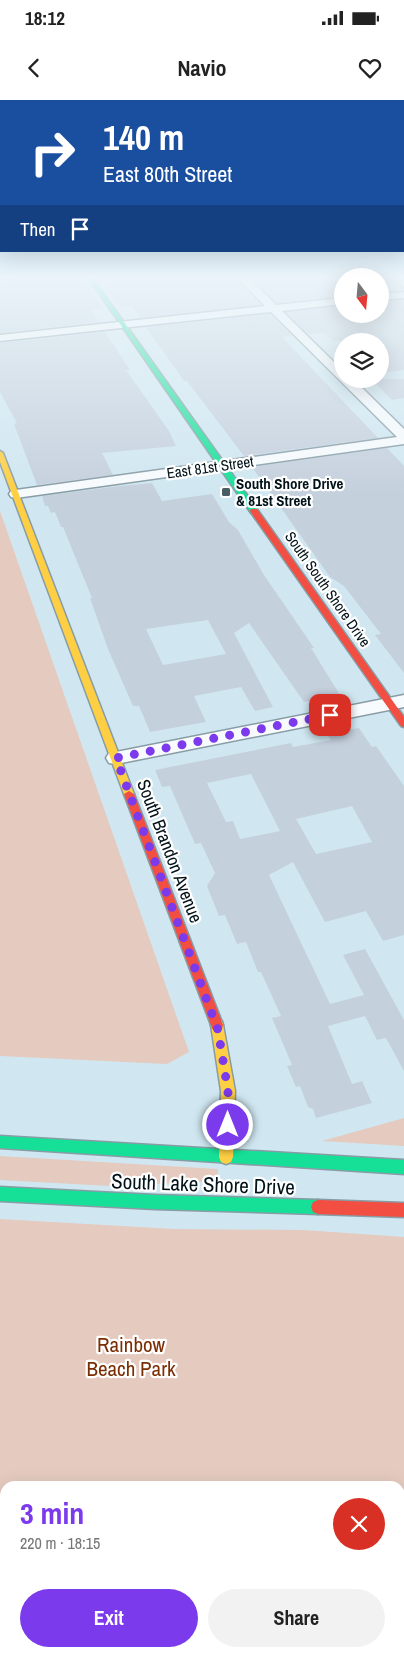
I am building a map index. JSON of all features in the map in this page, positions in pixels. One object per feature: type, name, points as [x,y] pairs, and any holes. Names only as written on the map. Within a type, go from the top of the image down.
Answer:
[{"type":"street","name":"South South Shore Drive","points":[[140,349],[222,465],[397,702],[404,724]]},
{"type":"street","points":[[315,349],[334,368]]},
{"type":"street","points":[[355,388],[404,438]]},
{"type":"street","name":"East 81st Street","points":[[16,494],[404,438]]},
{"type":"street","name":"South Brandon Avenue","points":[[0,453],[218,1030],[228,1091],[226,1157]]},
{"type":"street","points":[[116,758],[397,702]]},
{"type":"street","name":"South Lake Shore Drive","points":[[0,1142],[404,1167]]},
{"type":"street","name":"South Lake Shore Drive","points":[[0,1194],[155,1202],[404,1210]]},
{"type":"green space","points":[[0,511],[189,1052],[167,1064],[0,1056]]},
{"type":"green space","points":[[404,1118],[404,1146],[322,1141]]},
{"type":"green space","points":[[0,1156],[218,1169],[218,1181],[110,1186],[0,1180]]},
{"type":"green space","name":"Rainbow Beach Park","points":[[0,1219],[174,1229],[304,1230],[404,1237],[404,1481],[0,1481]]},
{"type":"building","points":[[0,349],[116,349],[130,370],[126,370],[169,431],[176,446],[102,453],[113,475],[37,485],[14,424],[17,423],[0,392]]},
{"type":"building","points":[[161,349],[293,349],[378,438],[244,456],[187,381],[184,381]]},
{"type":"building","points":[[389,349],[404,349],[404,370],[389,372]]},
{"type":"building","points":[[389,379],[404,379],[404,398],[392,400],[380,388],[389,388]]},
{"type":"building","points":[[387,448],[404,466],[404,673],[375,635],[381,634],[344,586],[330,577],[252,467]]},
{"type":"building","points":[[152,483],[162,501],[212,494],[229,522],[238,530],[264,575],[314,648],[311,648],[340,695],[304,702],[249,623],[234,633],[273,707],[255,711],[241,687],[194,696],[206,722],[150,732],[139,706],[133,706],[108,649],[90,598],[92,598],[63,527],[61,527],[55,512],[51,513],[48,506],[45,506],[42,496]],"holes":[[[208,620],[226,654],[163,665],[146,629]]]},
{"type":"building","points":[[359,728],[372,747],[376,746],[404,786],[404,935],[383,941],[366,911],[325,922],[293,862],[269,875],[330,1004],[364,995],[343,955],[365,949],[404,1020],[404,1071],[386,1038],[377,1040],[365,1016],[328,1026],[352,1084],[362,1081],[372,1103],[316,1118],[313,1109],[308,1107],[300,1086],[296,1087],[287,1066],[292,1065],[272,1018],[281,1016],[261,972],[258,972],[246,942],[237,944],[225,915],[219,916],[207,886],[215,873],[201,843],[195,844],[170,786],[162,787],[155,770],[291,743],[293,747],[331,740],[326,734]],"holes":[[[251,774],[280,831],[240,839],[233,821],[226,822],[207,783]],[[352,806],[372,842],[316,854],[296,819]]]},
{"type":"traffic: fast","points":[[140,349],[254,511]]},
{"type":"traffic: fast","points":[[0,1142],[404,1167]]},
{"type":"traffic: fast","points":[[0,1194],[155,1202],[318,1207]]},
{"type":"traffic: slow","points":[[0,453],[129,794]]},
{"type":"traffic: slow","points":[[217,1025],[228,1091],[226,1157]]},
{"type":"traffic: jam","points":[[254,511],[404,724]]},
{"type":"traffic: jam","points":[[129,794],[217,1025]]},
{"type":"traffic: jam","points":[[318,1207],[404,1210]]},
{"type":"place","name":"South Shore Drive & 81st Street","points":[[226,492]]},
{"type":"route","points":[[228,1125],[228,1091],[218,1030],[116,758],[330,715]]}]
